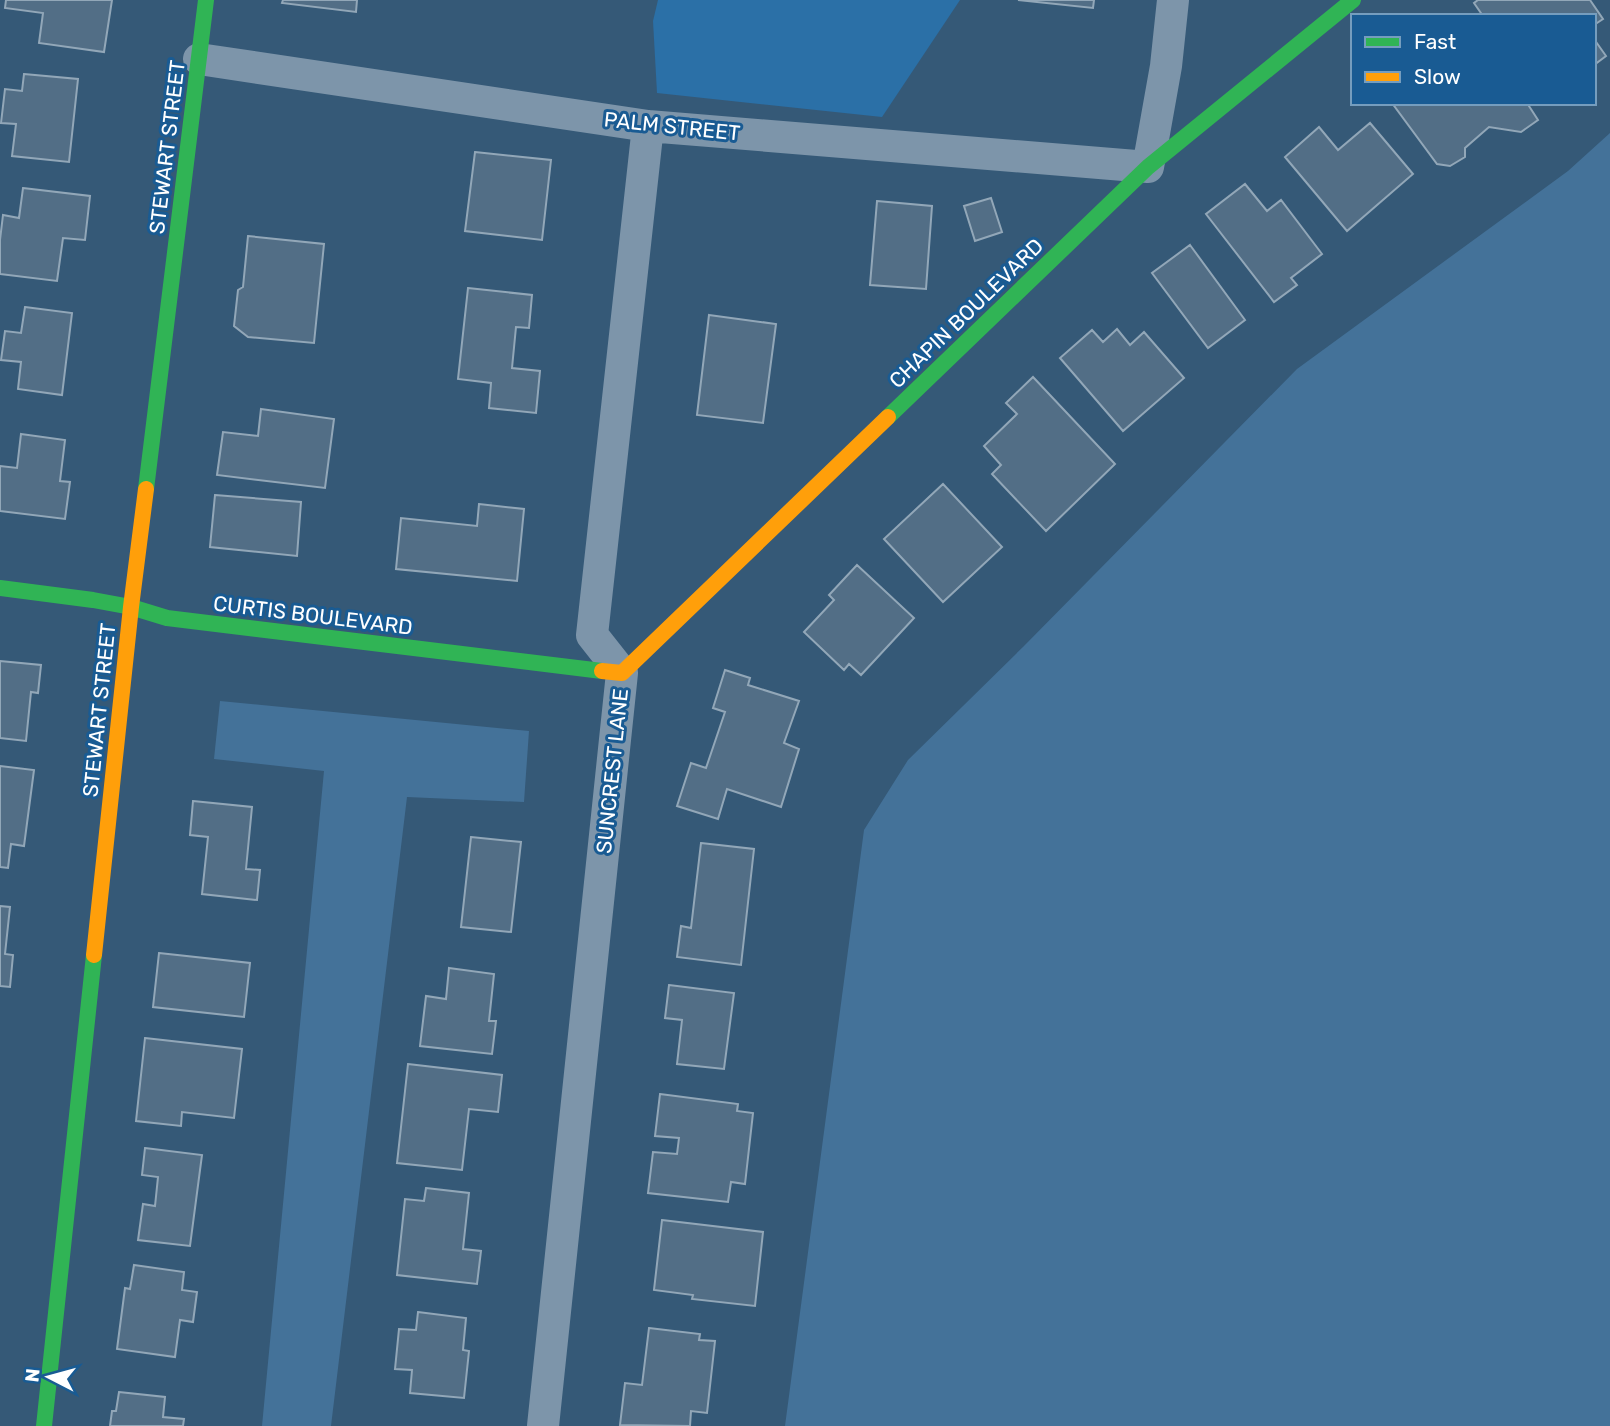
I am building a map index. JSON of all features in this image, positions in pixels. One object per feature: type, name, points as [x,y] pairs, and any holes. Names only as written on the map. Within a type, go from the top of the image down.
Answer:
[{"type":"street","name":"STEWART STREET","points":[[44,1426],[131,607],[206,0]]},
{"type":"street","points":[[1148,167],[1166,66],[1173,0]]},
{"type":"street","name":"CHAPIN BOULEVARD","points":[[622,673],[1148,167],[1353,0]]},
{"type":"street","name":"PALM STREET","points":[[199,59],[648,126],[1148,167]]},
{"type":"street","name":"SUNCREST LANE","points":[[543,1426],[622,673],[592,635],[648,126]]},
{"type":"street","name":"CURTIS BOULEVARD","points":[[0,587],[131,607],[167,618],[622,673]]},
{"type":"shaded area","points":[[658,0],[960,0],[882,117],[657,93],[653,21]]},
{"type":"shaded area","points":[[1610,133],[1610,1426],[785,1426],[864,830],[908,760],[1297,369],[1568,171]]},
{"type":"shaded area","points":[[220,701],[529,731],[524,802],[407,797],[331,1426],[262,1426],[324,771],[214,759]]},
{"type":"building","points":[[6,0],[112,0],[104,52],[39,43],[43,13],[5,8]]},
{"type":"building","points":[[283,0],[357,0],[356,12],[282,3]]},
{"type":"building","points":[[1018,0],[1094,0],[1093,8]]},
{"type":"building","points":[[1478,0],[1590,0],[1603,19],[1596,24],[1596,14],[1482,14],[1474,3]]},
{"type":"building","points":[[1596,42],[1606,56],[1596,64]]},
{"type":"building","points":[[24,74],[78,79],[69,162],[12,156],[16,124],[1,123],[5,89],[22,91]]},
{"type":"building","points":[[1393,105],[1528,105],[1538,120],[1521,132],[1489,127],[1465,148],[1465,157],[1450,166],[1437,164]]},
{"type":"building","points":[[1370,123],[1413,174],[1347,231],[1285,157],[1319,127],[1338,150]]},
{"type":"building","points":[[475,152],[551,160],[542,240],[465,231]]},
{"type":"building","points":[[1245,184],[1267,211],[1281,200],[1322,254],[1291,278],[1297,285],[1274,302],[1206,214]]},
{"type":"building","points":[[23,188],[90,196],[85,240],[63,238],[57,281],[0,274],[3,215],[19,218]]},
{"type":"building","points":[[991,198],[1002,232],[975,241],[964,206]]},
{"type":"building","points":[[877,201],[932,206],[926,289],[870,285]]},
{"type":"building","points":[[248,236],[324,244],[314,343],[248,337],[234,326],[238,290],[243,287]]},
{"type":"building","points":[[1190,245],[1245,320],[1208,348],[1152,273]]},
{"type":"building","points":[[468,288],[532,295],[529,328],[516,327],[512,368],[540,371],[536,413],[489,408],[491,383],[458,379]]},
{"type":"building","points":[[25,307],[72,313],[62,395],[18,389],[21,362],[1,360],[5,331],[21,333]]},
{"type":"building","points":[[709,315],[776,324],[763,423],[697,415]]},
{"type":"building","points":[[1117,329],[1130,345],[1144,332],[1184,378],[1123,431],[1060,358],[1092,330],[1103,342]]},
{"type":"building","points":[[1033,377],[1115,464],[1046,531],[992,474],[1001,465],[984,446],[1017,414],[1006,403]]},
{"type":"building","points":[[261,409],[334,419],[325,488],[217,475],[223,432],[258,436]]},
{"type":"building","points":[[21,434],[65,440],[60,481],[70,482],[65,519],[0,511],[0,466],[17,468]]},
{"type":"building","points":[[943,484],[1002,547],[943,602],[884,539]]},
{"type":"building","points":[[215,495],[301,502],[297,556],[210,547]]},
{"type":"building","points":[[479,504],[524,509],[517,581],[396,569],[401,518],[477,526]]},
{"type":"building","points":[[857,565],[914,618],[861,675],[849,664],[844,670],[804,632],[834,600],[829,595]]},
{"type":"building","points":[[0,661],[41,665],[38,693],[31,692],[26,741],[0,738]]},
{"type":"building","points":[[725,670],[750,678],[748,685],[799,701],[784,743],[799,749],[781,807],[727,789],[718,819],[677,806],[691,763],[706,768],[725,712],[713,708]]},
{"type":"building","points":[[0,766],[34,770],[24,846],[11,844],[8,868],[0,867]]},
{"type":"building","points":[[193,801],[252,807],[246,869],[260,870],[257,900],[202,894],[208,837],[190,835]]},
{"type":"building","points":[[471,837],[521,842],[511,932],[461,927]]},
{"type":"building","points":[[701,843],[754,849],[741,965],[677,957],[681,926],[691,928]]},
{"type":"building","points":[[0,906],[10,907],[5,954],[13,955],[10,987],[0,986]]},
{"type":"building","points":[[159,953],[250,963],[244,1017],[153,1007]]},
{"type":"building","points":[[449,968],[494,974],[489,1021],[496,1021],[492,1054],[420,1046],[426,996],[446,999]]},
{"type":"building","points":[[669,985],[734,993],[724,1069],[677,1064],[682,1020],[665,1018]]},
{"type":"building","points":[[145,1038],[242,1049],[234,1118],[182,1112],[181,1126],[136,1121]]},
{"type":"building","points":[[408,1064],[502,1075],[498,1112],[469,1109],[462,1170],[397,1163]]},
{"type":"building","points":[[660,1094],[738,1104],[737,1111],[753,1113],[745,1184],[731,1182],[728,1202],[648,1193],[653,1152],[677,1154],[679,1138],[655,1136]]},
{"type":"building","points":[[145,1148],[202,1155],[190,1246],[138,1240],[143,1204],[155,1206],[158,1177],[142,1175]]},
{"type":"building","points":[[426,1188],[469,1193],[463,1249],[481,1251],[477,1284],[397,1275],[405,1199],[424,1201]]},
{"type":"building","points":[[662,1220],[763,1232],[755,1306],[692,1299],[693,1295],[654,1290]]},
{"type":"building","points":[[134,1265],[184,1272],[182,1290],[197,1292],[193,1322],[180,1320],[175,1357],[117,1349],[125,1288],[130,1289]]},
{"type":"building","points":[[418,1312],[466,1318],[463,1350],[469,1351],[464,1398],[410,1393],[412,1370],[395,1369],[399,1329],[416,1330]]},
{"type":"building","points":[[649,1328],[700,1334],[699,1340],[715,1341],[707,1413],[691,1411],[690,1426],[620,1425],[625,1383],[642,1385]]},
{"type":"building","points":[[119,1392],[165,1397],[163,1417],[184,1419],[183,1426],[110,1426]]},
{"type":"traffic: fast","points":[[146,489],[206,0]]},
{"type":"traffic: fast","points":[[888,417],[1148,167],[1353,0]]},
{"type":"traffic: fast","points":[[0,588],[93,600],[131,607],[167,618],[602,671]]},
{"type":"traffic: fast","points":[[44,1426],[94,955]]},
{"type":"traffic: slow","points":[[602,671],[622,673],[888,417]]},
{"type":"traffic: slow","points":[[94,955],[146,489]]}]
